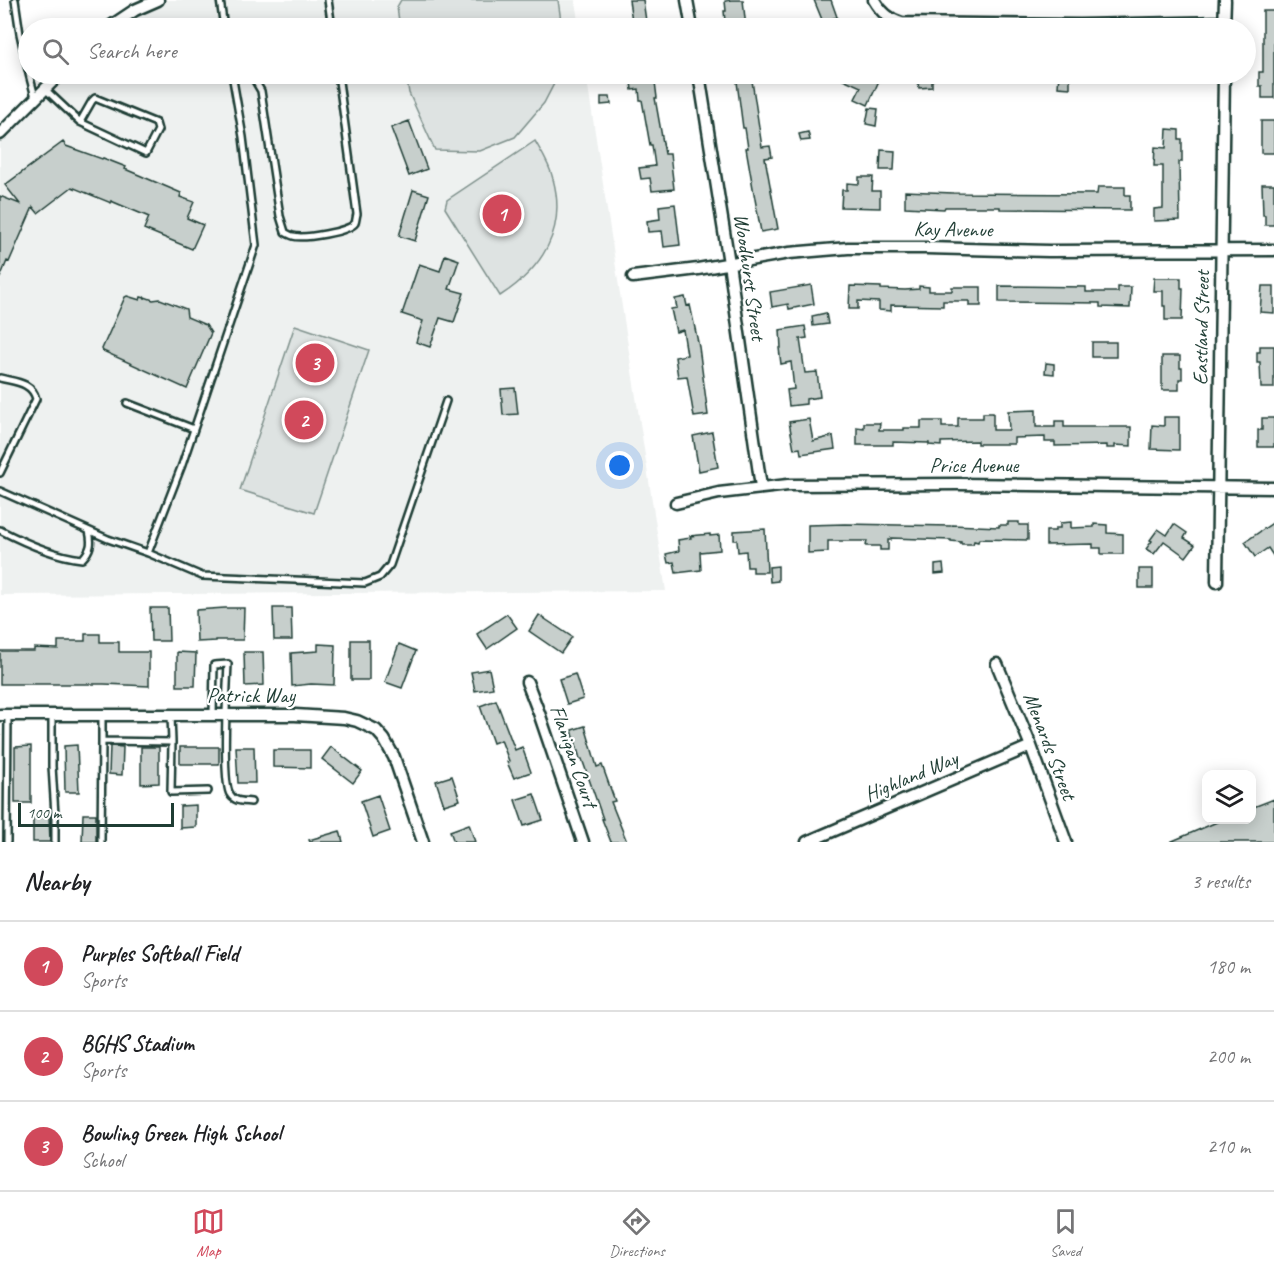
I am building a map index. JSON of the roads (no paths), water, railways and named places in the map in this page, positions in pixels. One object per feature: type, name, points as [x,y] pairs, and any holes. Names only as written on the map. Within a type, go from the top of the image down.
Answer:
[{"type":"street","points":[[123,18],[158,0]]},
{"type":"street","points":[[687,0],[690,18]]},
{"type":"street","points":[[873,0],[886,16],[891,18]]},
{"type":"street","points":[[1224,18],[1225,0]]},
{"type":"street","points":[[0,134],[5,124],[50,84]]},
{"type":"street","name":"Woodhurst Street","points":[[701,84],[761,487]]},
{"type":"street","name":"Eastland Street","points":[[1217,582],[1224,84]]},
{"type":"street","name":"Kay Avenue","points":[[633,277],[698,269],[789,253],[848,248],[1274,250]]},
{"type":"street","name":"Price Avenue","points":[[676,503],[719,493],[788,485],[969,484],[1274,488]]},
{"type":"street","name":"Menards Street","points":[[997,664],[1031,746],[1066,842]]},
{"type":"street","name":"Flanigan Court","points":[[527,682],[583,842]]},
{"type":"street","name":"Patrick Way","points":[[4,715],[295,715],[336,717],[357,721],[376,730],[394,757],[423,842]]},
{"type":"street","name":"Highland Way","points":[[807,842],[1031,746]]},
{"type":"lane","points":[[15,0],[18,20]]},
{"type":"lane","points":[[219,0],[222,18]]},
{"type":"lane","points":[[328,0],[331,18]]},
{"type":"lane","points":[[32,84],[35,99]]},
{"type":"lane","points":[[148,553],[182,465],[256,245],[235,84]]},
{"type":"lane","points":[[257,84],[261,91],[280,216],[285,232],[301,237],[339,232],[349,228],[354,224],[357,214],[339,84]]},
{"type":"lane","points":[[45,89],[80,123],[146,153],[158,130],[156,123],[95,98],[80,123]]},
{"type":"lane","points":[[0,378],[28,386],[34,392],[36,399],[0,473]]},
{"type":"lane","points":[[0,491],[108,539],[202,576],[365,583],[380,576],[390,564],[446,401]]},
{"type":"lane","points":[[127,403],[194,429]]},
{"type":"lane","points":[[0,530],[68,558],[82,559],[89,552],[92,541],[89,531]]},
{"type":"lane","points":[[213,714],[214,665],[228,664],[226,782],[229,794],[235,800],[251,802]]},
{"type":"lane","points":[[4,715],[7,842]]},
{"type":"lane","points":[[52,715],[55,842]]},
{"type":"lane","points":[[100,842],[102,715]]},
{"type":"lane","points":[[171,715],[171,792],[208,791]]},
{"type":"lane","points":[[102,741],[172,742]]},
{"type":"place","name":"Purples Softball Field","points":[[502,214]]},
{"type":"place","name":"Bowling Green High School","points":[[315,363]]},
{"type":"place","name":"BGHS Stadium","points":[[304,420]]}]
